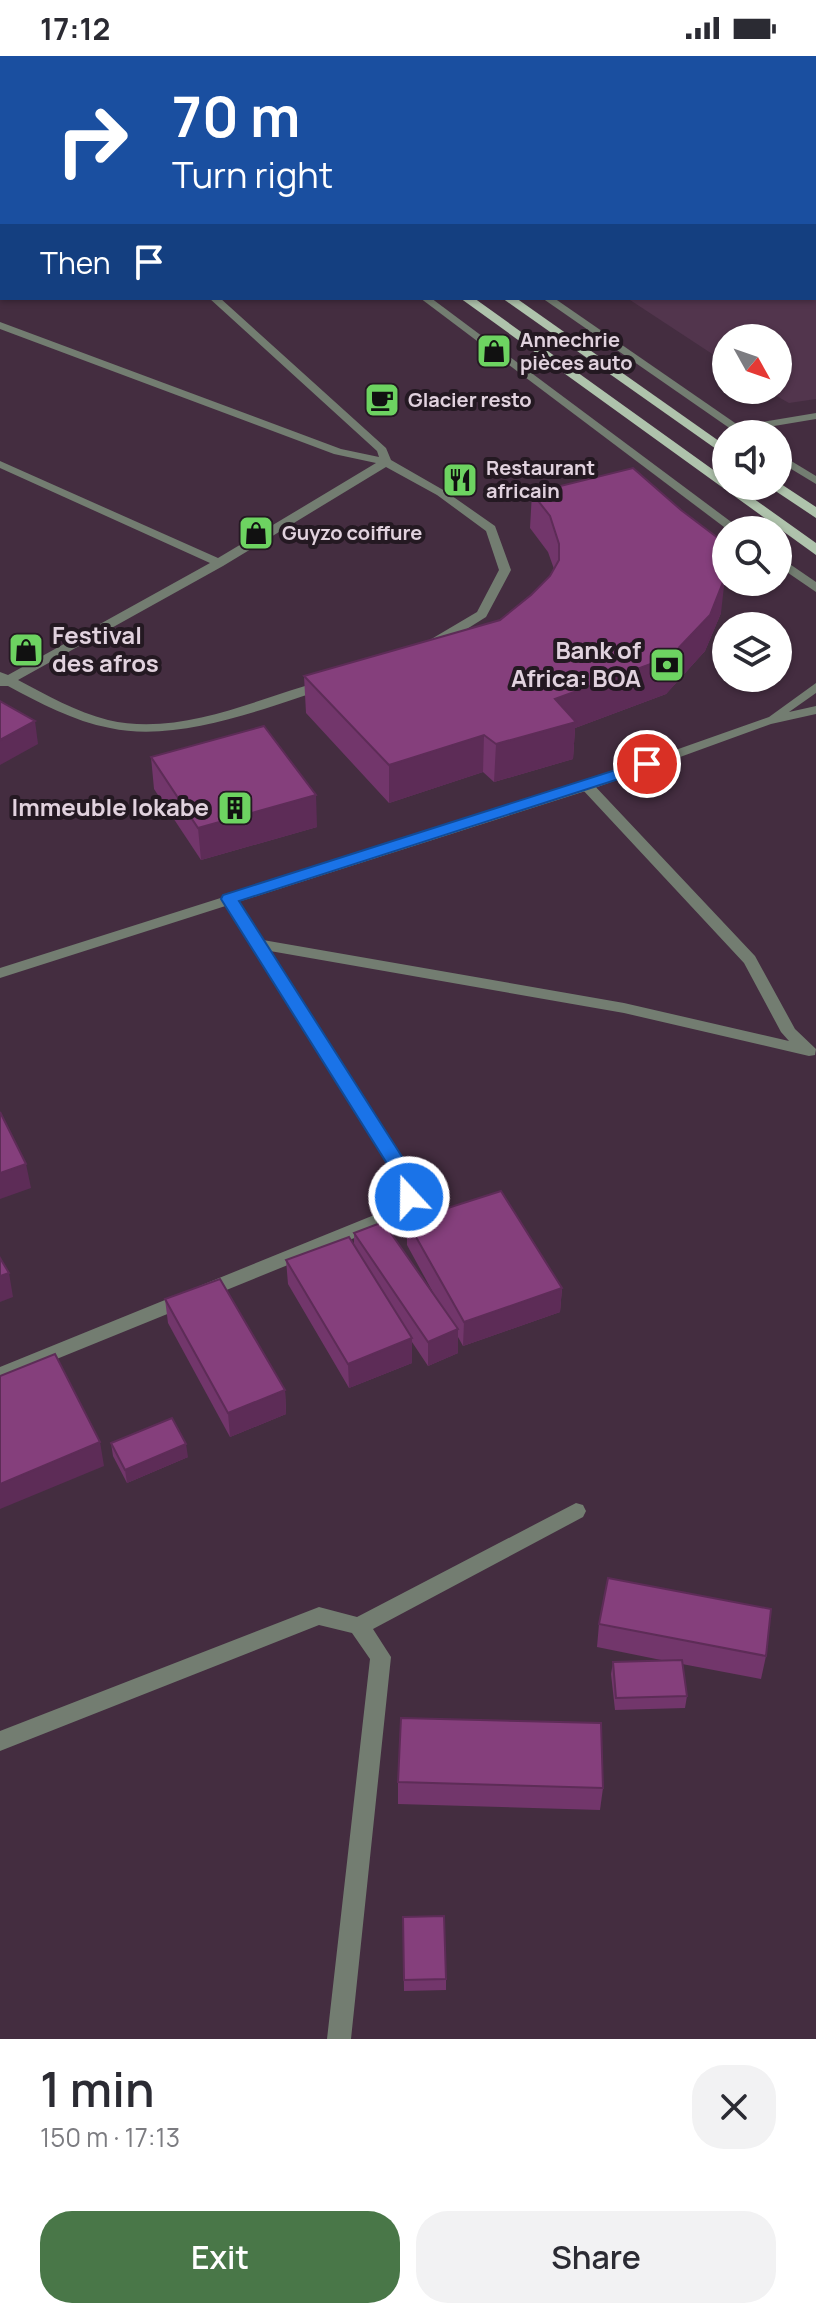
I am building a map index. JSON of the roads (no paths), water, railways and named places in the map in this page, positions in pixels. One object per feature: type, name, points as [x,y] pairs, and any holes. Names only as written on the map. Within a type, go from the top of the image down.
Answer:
[{"type":"main road","points":[[469,300],[816,550]]},
{"type":"main road","points":[[511,300],[712,442]]},
{"type":"main road","points":[[792,498],[816,514]]},
{"type":"street","points":[[216,300],[382,450],[386,462]]},
{"type":"street","points":[[428,300],[717,516]]},
{"type":"street","points":[[550,300],[724,420]]},
{"type":"street","points":[[0,325],[338,452],[386,462],[441,493],[491,529],[505,570],[482,614],[418,654]]},
{"type":"street","points":[[792,421],[816,416]]},
{"type":"street","points":[[3,681],[219,563],[386,462]]},
{"type":"street","points":[[0,464],[219,563]]},
{"type":"street","points":[[792,465],[816,481]]},
{"type":"street","points":[[792,570],[816,588]]},
{"type":"street","points":[[3,681],[89,718],[126,727],[181,724],[270,702],[344,678]]},
{"type":"street","points":[[767,721],[816,687]]},
{"type":"street","points":[[0,973],[587,786],[767,721],[816,710]]},
{"type":"street","points":[[587,786],[750,960],[789,1032],[813,1053]]},
{"type":"street","points":[[0,1375],[395,1214],[409,1197],[406,1177],[229,899]]},
{"type":"street","points":[[257,944],[624,1008],[813,1053]]},
{"type":"street","points":[[359,1626],[576,1511]]},
{"type":"street","points":[[0,1741],[319,1616],[343,1619],[359,1626],[381,1657],[339,2039]]},
{"type":"place","name":"Annechrie pièces auto","points":[[494,351]]},
{"type":"place","name":"Glacier resto","points":[[382,400]]},
{"type":"place","name":"Restaurant africain","points":[[460,480]]},
{"type":"place","name":"Guyzo coiffure","points":[[256,533]]},
{"type":"place","name":"Festival des afros","points":[[26,650]]},
{"type":"place","name":"Bank of Africa: BOA","points":[[667,665]]},
{"type":"place","name":"Immeuble lokabe","points":[[235,808]]}]
